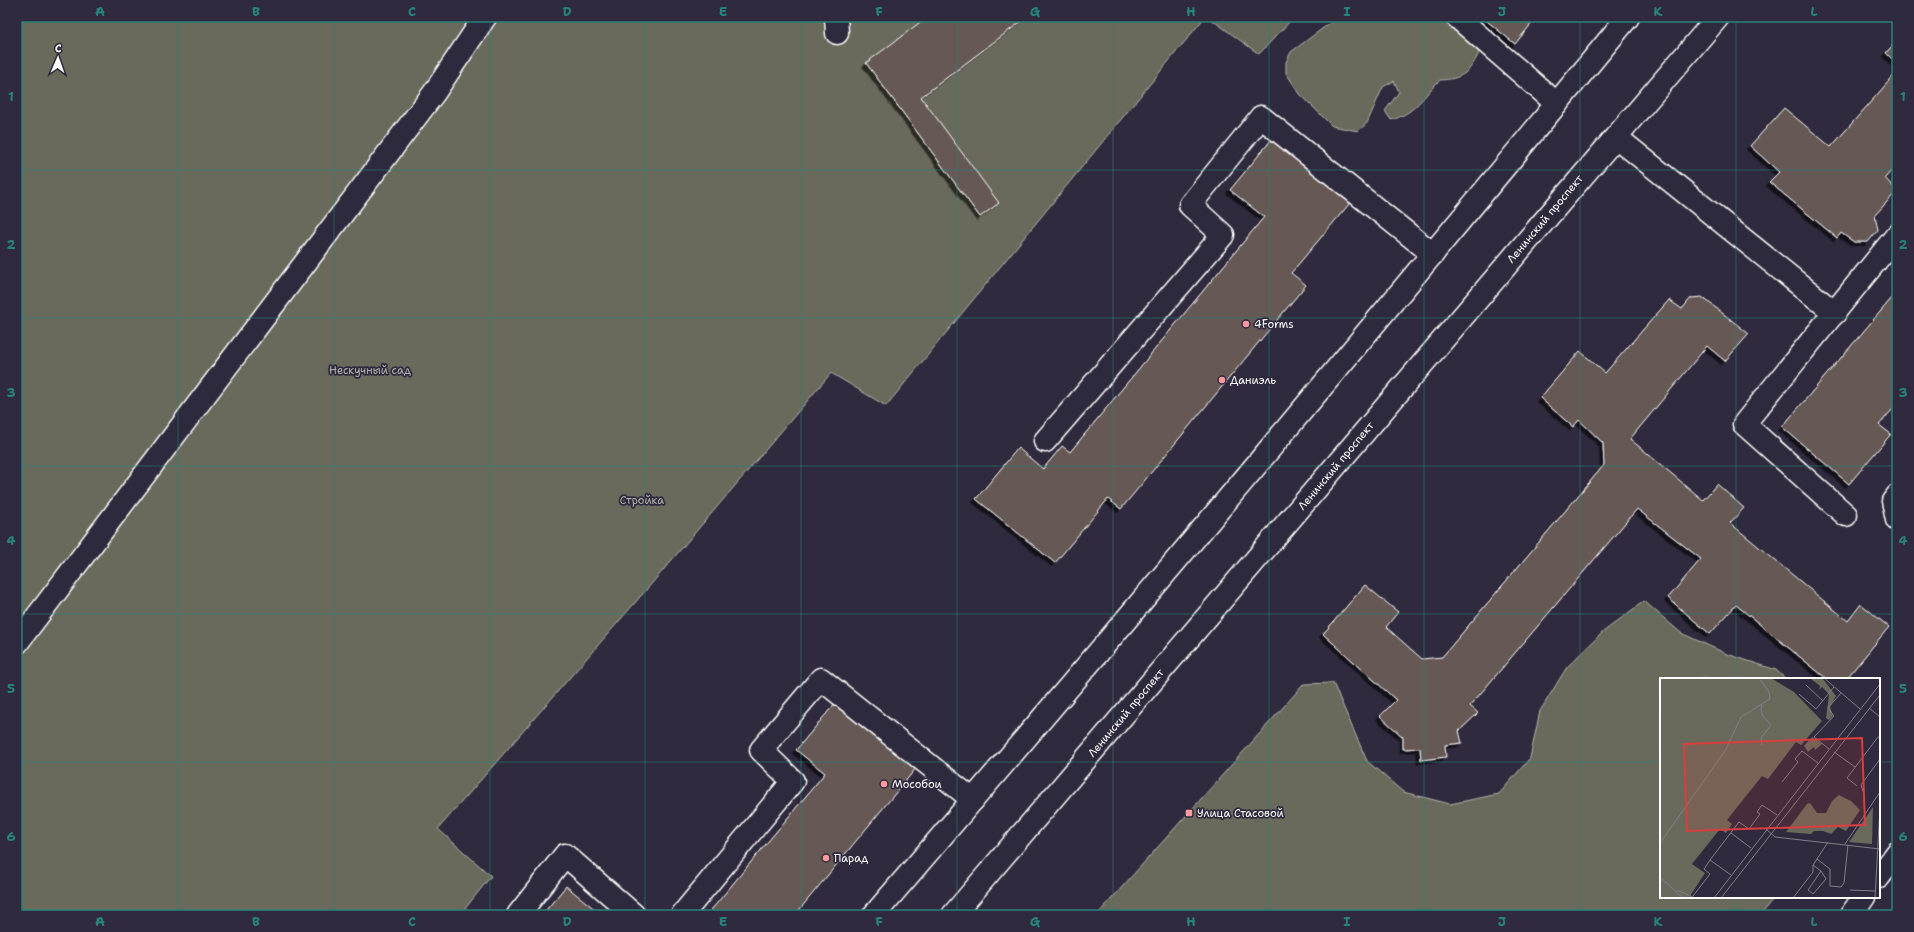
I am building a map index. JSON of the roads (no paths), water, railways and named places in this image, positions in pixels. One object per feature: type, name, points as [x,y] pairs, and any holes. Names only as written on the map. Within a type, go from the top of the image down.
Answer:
[{"type":"main road","points":[[17,643],[434,93],[484,17]]},
{"type":"main road","points":[[1457,17],[1557,104]]},
{"type":"main road","points":[[874,915],[974,800],[1433,254],[1628,17]]},
{"type":"main road","name":"Ленинский проспект","points":[[953,915],[1718,17]]},
{"type":"main road","points":[[1045,441],[1223,235],[1190,205],[1261,117],[1433,254]]},
{"type":"main road","points":[[1616,137],[1835,313]]},
{"type":"main road","points":[[1846,515],[1744,424],[1897,235]]},
{"type":"main road","points":[[1897,496],[1894,501],[1897,520]]},
{"type":"main road","points":[[682,915],[793,781],[760,750],[821,679],[974,800]]},
{"type":"main road","points":[[1880,876],[1897,852]]},
{"type":"main road","points":[[518,915],[565,856],[634,915]]},
{"type":"main road","points":[[1851,915],[1863,898]]},
{"type":"place","name":"4Forms","points":[[1246,324]]},
{"type":"place","name":"Даниэль","points":[[1222,380]]},
{"type":"place","name":"Мособои","points":[[884,784]]},
{"type":"place","name":"Улица Стасовой","points":[[1189,813]]},
{"type":"place","name":"Парад","points":[[826,858]]},
{"type":"park label","name":"Нескучный сад","points":[[370,370]]},
{"type":"park label","name":"Стройка","points":[[642,500]]}]
